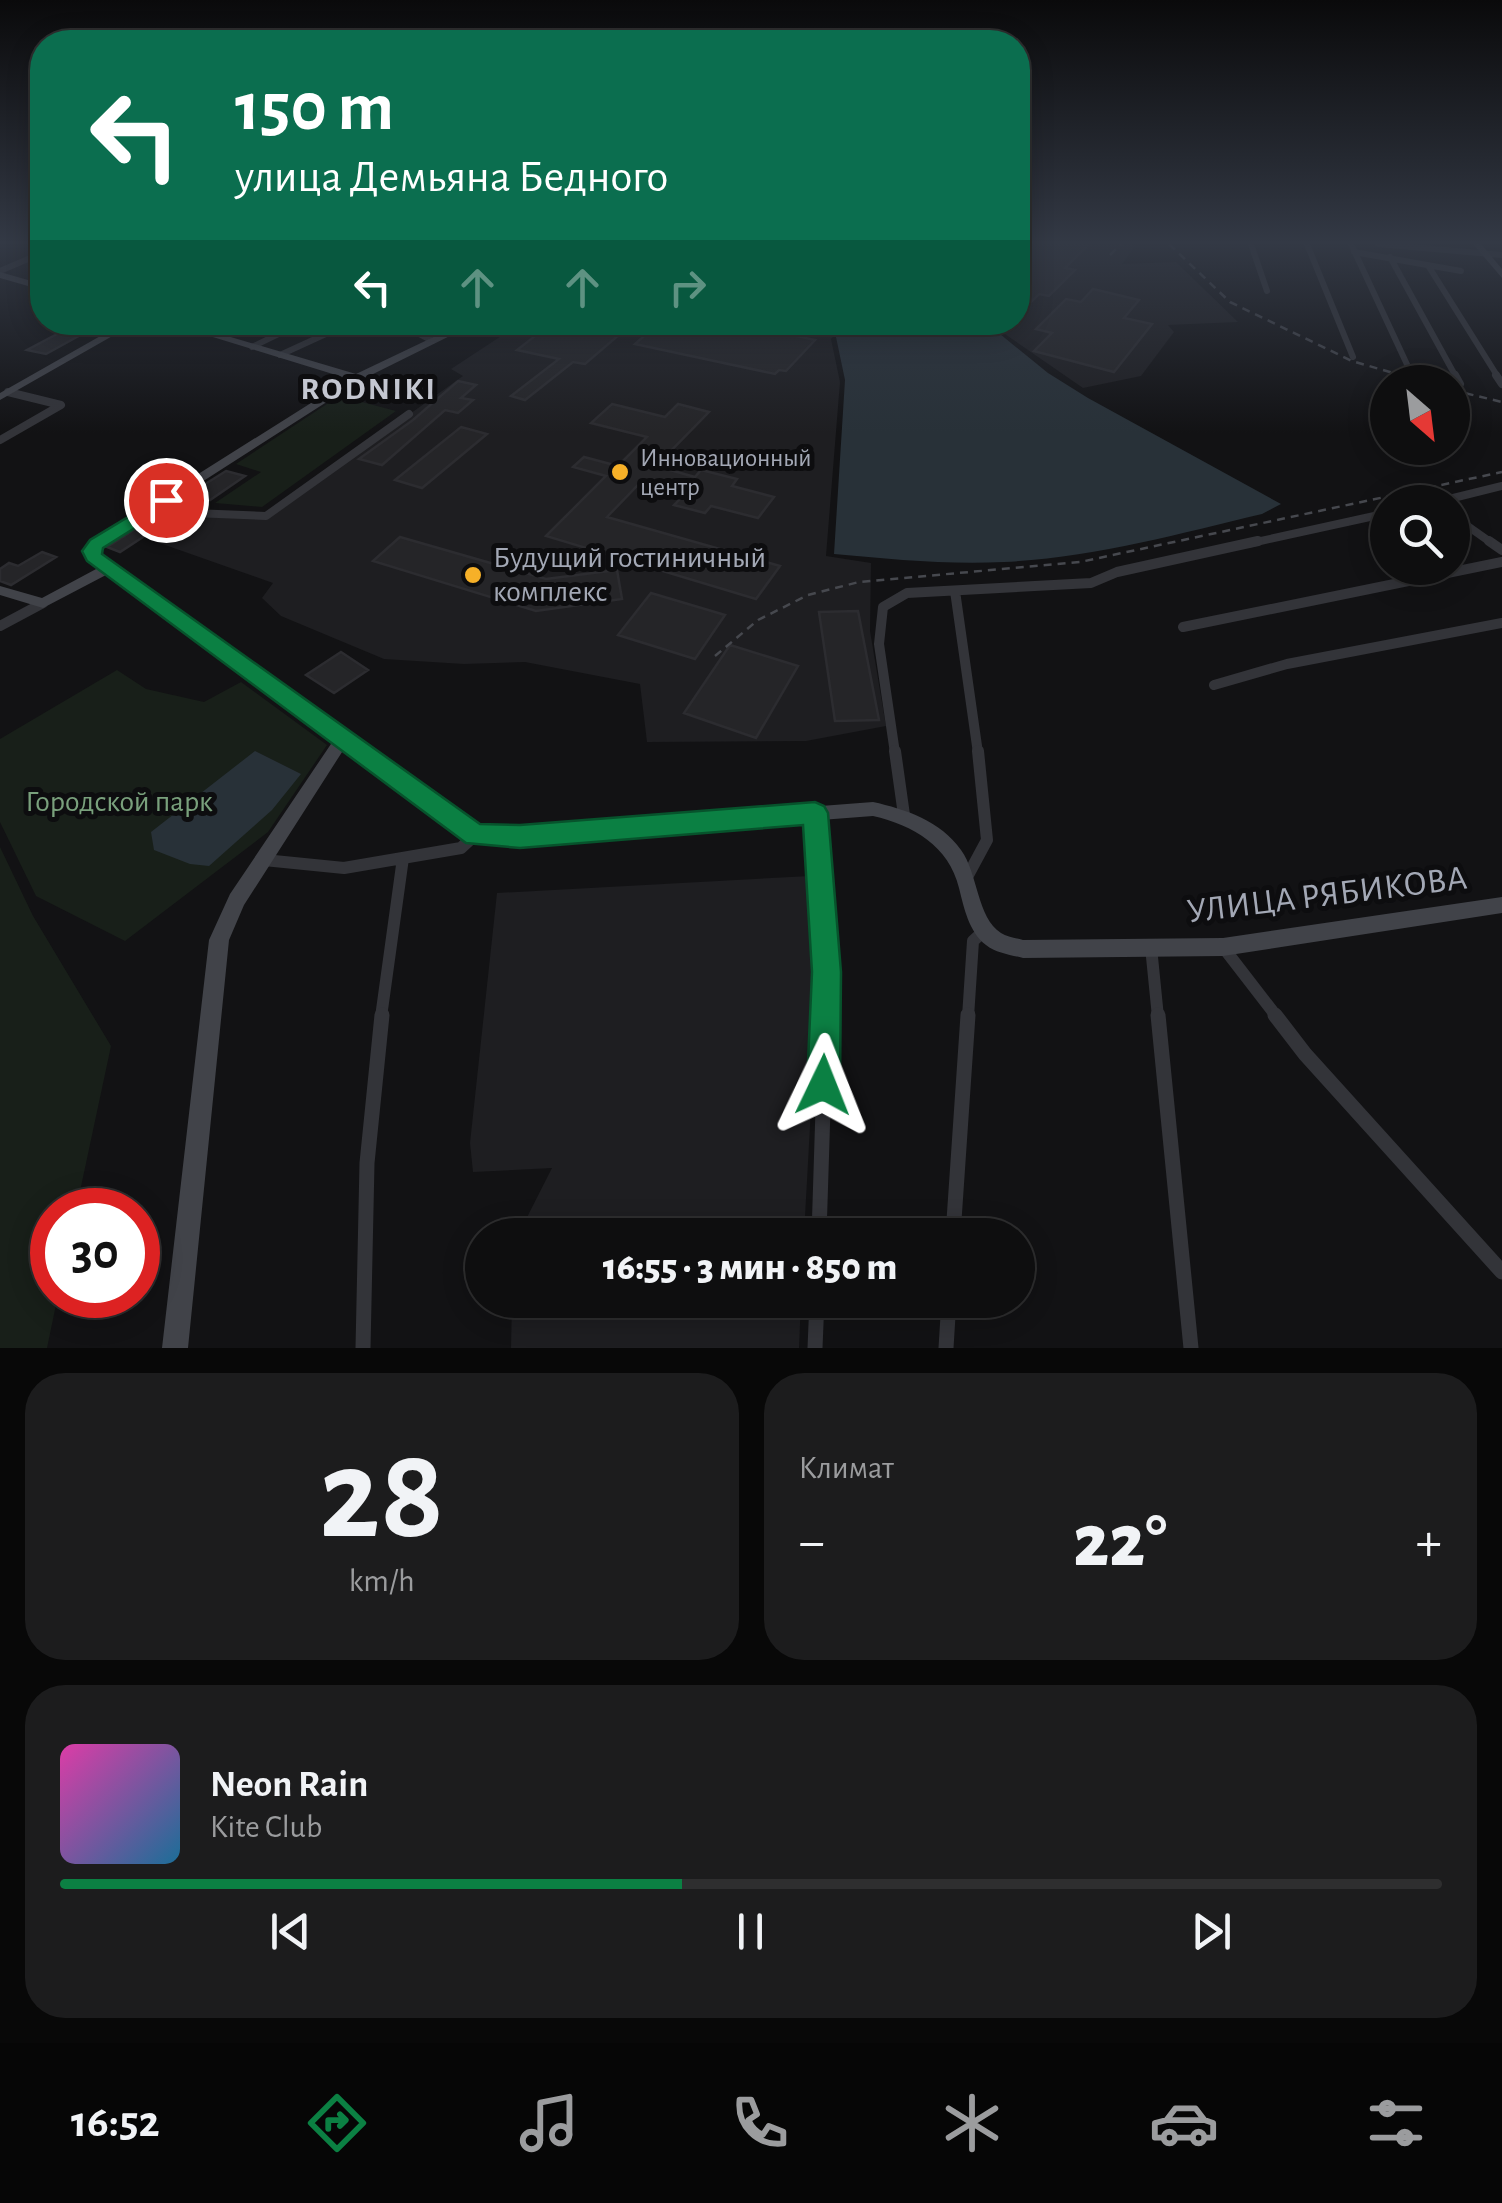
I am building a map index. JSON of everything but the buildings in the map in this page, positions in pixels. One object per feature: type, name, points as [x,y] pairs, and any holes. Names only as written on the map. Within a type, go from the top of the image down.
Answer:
[{"type":"main road","points":[[4,395],[110,335]]},
{"type":"main road","points":[[212,335],[357,378]]},
{"type":"main road","points":[[442,335],[357,378],[92,548],[94,557],[475,835],[520,836],[873,808],[904,815],[942,842],[961,864],[978,922],[985,930]]},
{"type":"main road","points":[[0,590],[43,603],[107,569]]},
{"type":"main road","points":[[175,1348],[219,940],[238,900],[344,738]]},
{"type":"main road","name":"УЛИЦА РЯБИКОВА","points":[[985,930],[994,941],[1023,949],[1223,946],[1502,904]]},
{"type":"street","points":[[1332,307],[1352,358]]},
{"type":"street","points":[[1380,307],[1408,365]]},
{"type":"street","points":[[1418,307],[1450,365]]},
{"type":"street","points":[[1454,307],[1502,384]]},
{"type":"street","points":[[252,347],[277,335]]},
{"type":"street","points":[[280,356],[324,335]]},
{"type":"street","points":[[421,335],[430,340]]},
{"type":"street","points":[[0,440],[62,405],[4,395]]},
{"type":"street","points":[[166,500],[192,513],[266,516],[409,414]]},
{"type":"street","points":[[1470,494],[1502,486]]},
{"type":"street","points":[[904,815],[879,644],[883,607],[906,593],[1091,583],[1117,572],[1370,516]]},
{"type":"street","points":[[1470,528],[1502,550]]},
{"type":"street","points":[[1183,627],[1502,562]]},
{"type":"street","points":[[955,591],[971,687],[987,840],[965,880]]},
{"type":"street","points":[[0,626],[43,603]]},
{"type":"street","points":[[1214,685],[1287,664],[1502,623]]},
{"type":"street","points":[[815,813],[826,972],[819,1218]]},
{"type":"street","points":[[264,860],[344,868],[461,848],[475,835]]},
{"type":"street","points":[[364,1348],[360,1249],[374,1064],[403,858]]},
{"type":"street","points":[[954,1218],[973,942],[985,930]]},
{"type":"street","points":[[1223,946],[1305,1054],[1502,1272]]},
{"type":"street","points":[[1151,948],[1192,1348]]},
{"type":"street","points":[[816,1348],[817,1318]]},
{"type":"street","points":[[946,1348],[948,1318]]},
{"type":"shaded area","points":[[1030,307],[1222,307],[1238,322],[1168,325],[1174,332],[1141,376],[1083,388],[1006,335],[1030,335]]},
{"type":"shaded area","points":[[503,335],[835,335],[831,339],[840,382],[826,556],[871,563],[870,631],[886,726],[806,741],[647,742],[640,684],[525,662],[464,664],[384,659],[281,616],[262,598],[273,583],[151,540],[193,513],[267,516],[463,376],[451,369]]},
{"type":"shaded area","points":[[1001,335],[1048,373],[1088,398],[1281,504],[1262,514],[1166,537],[1037,560],[961,563],[834,554],[845,380],[836,337]]},
{"type":"shaded area","points":[[255,751],[301,774],[272,810],[209,866],[190,864],[154,850],[151,832]]},
{"type":"shaded area","points":[[810,876],[818,981],[805,1218],[527,1218],[552,1168],[473,1172],[470,1143],[497,893]]},
{"type":"shaded area","points":[[512,1318],[800,1318],[799,1348],[511,1348]]},
{"type":"green space","points":[[339,396],[396,411],[262,507],[215,503],[261,472],[236,464]]},
{"type":"green space","name":"Городской парк","points":[[117,670],[146,689],[204,702],[241,682],[327,745],[268,832],[125,941],[36,896],[0,822],[0,739]]},
{"type":"green space","points":[[0,847],[33,916],[111,1046],[81,1188],[30,1188],[30,1318],[53,1318],[47,1348],[0,1348]]},
{"type":"railway","points":[[1240,307],[1370,366]]},
{"type":"railway","points":[[1470,394],[1502,402]]},
{"type":"railway","points":[[715,656],[758,620],[808,595],[859,582],[1080,562],[1502,472]]},
{"type":"place","name":"Инновационный центр","points":[[620,472]]},
{"type":"place","name":"Будущий гостиничный комплекс","points":[[473,575]]},
{"type":"district","name":"RODNIKI","points":[[369,389]]},
{"type":"route","points":[[166,500],[96,544],[92,548],[94,557],[475,835],[520,836],[815,813],[826,972],[823,1085]]}]
